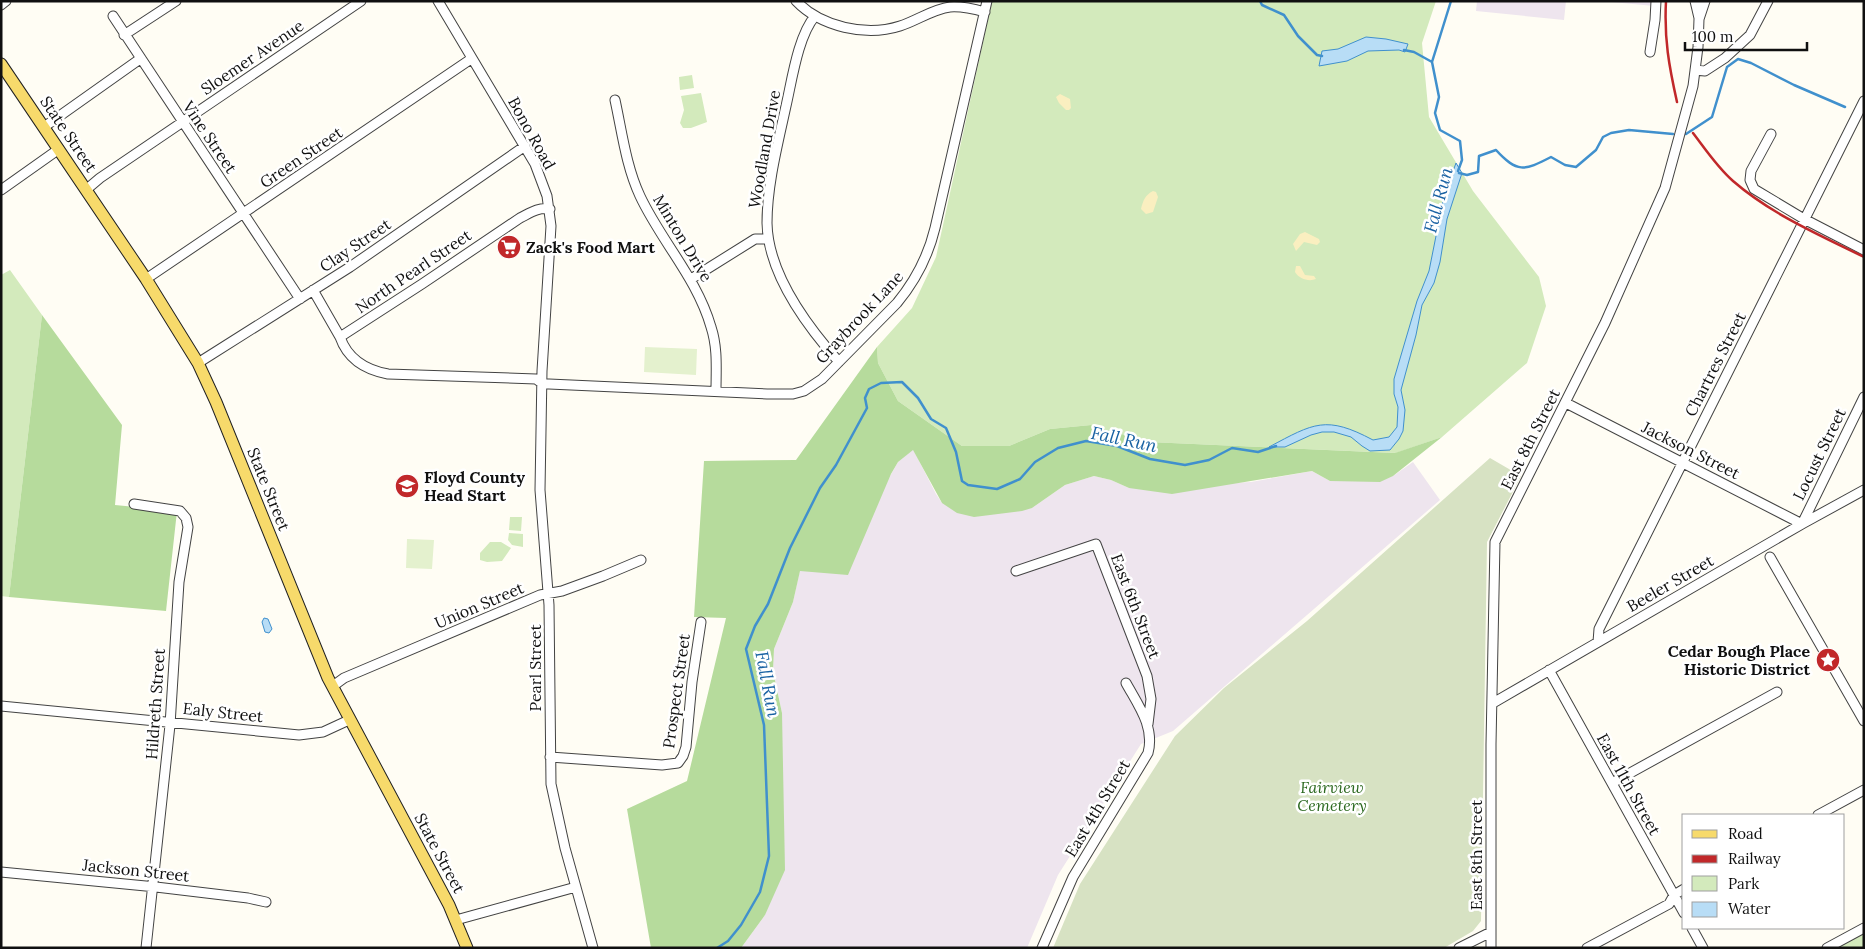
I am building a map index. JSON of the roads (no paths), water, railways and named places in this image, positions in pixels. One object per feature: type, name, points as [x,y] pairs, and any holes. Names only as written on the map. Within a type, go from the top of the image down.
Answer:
[{"type":"main road","name":"State Street","points":[[1,64],[146,279],[198,363],[216,402],[328,678],[456,920],[467,948]]},
{"type":"street","points":[[1,4],[6,1]]},
{"type":"street","points":[[124,35],[176,1]]},
{"type":"street","name":"Sloemer Avenue","points":[[86,189],[361,1]]},
{"type":"street","name":"Bono Road","points":[[438,1],[471,59],[525,146],[545,189],[550,209],[551,236],[543,384]]},
{"type":"street","points":[[796,1],[815,16],[836,25],[863,30],[878,30],[901,26],[950,7],[985,12]]},
{"type":"street","name":"Graybrook Lane","points":[[340,337],[352,357],[362,366],[376,372],[406,375],[536,379],[543,384],[780,395],[804,391],[818,382],[897,303],[912,283],[924,262],[936,228],[987,1]]},
{"type":"street","points":[[1650,52],[1656,20],[1656,1]]},
{"type":"street","points":[[1695,1],[1699,18]]},
{"type":"street","points":[[1699,18],[1705,1]]},
{"type":"street","points":[[1695,70],[1705,71],[1725,58],[1750,35],[1768,1]]},
{"type":"street","name":"Vine Street","points":[[113,16],[300,299]]},
{"type":"street","name":"Woodland Drive","points":[[815,16],[805,30],[780,134],[767,209],[768,238],[778,272],[790,295],[818,336],[839,362]]},
{"type":"street","name":"East 8th Street","points":[[1491,948],[1491,744],[1495,542],[1605,322],[1665,188],[1693,86],[1699,18]]},
{"type":"street","points":[[44,127],[140,59]]},
{"type":"street","name":"Green Street","points":[[146,279],[471,59]]},
{"type":"street","name":"Minton Drive","points":[[615,100],[627,155],[639,194],[663,237],[691,279],[712,328],[717,365],[716,392]]},
{"type":"street","name":"Chartres Street","points":[[1598,642],[1599,629],[1864,101]]},
{"type":"street","points":[[1771,134],[1753,165],[1750,180],[1754,189],[1804,220],[1864,250]]},
{"type":"street","name":"Clay Street","points":[[198,363],[300,299],[525,146]]},
{"type":"street","points":[[1,190],[59,149]]},
{"type":"street","name":"North Pearl Street","points":[[340,337],[520,218],[537,209],[550,209]]},
{"type":"street","points":[[691,279],[755,239],[768,238]]},
{"type":"street","points":[[313,290],[340,337]]},
{"type":"street","name":"Pearl Street","points":[[543,384],[540,493],[548,592],[552,796],[593,948]]},
{"type":"street","name":"Locust Street","points":[[1802,524],[1864,397]]},
{"type":"street","name":"Jackson Street","points":[[1566,403],[1802,524]]},
{"type":"street","name":"Beeler Street","points":[[1492,703],[1864,490]]},
{"type":"street","name":"Hildreth Street","points":[[134,504],[183,512],[187,522],[178,582],[170,722],[146,948]]},
{"type":"street","name":"East 6th Street","points":[[1016,571],[1096,544],[1148,679],[1151,699],[1148,724]]},
{"type":"street","points":[[1770,557],[1864,721]]},
{"type":"street","name":"Union Street","points":[[333,686],[344,678],[548,592],[570,588],[641,560]]},
{"type":"street","name":"Prospect Street","points":[[550,757],[668,765],[678,763],[686,747],[693,674],[701,622]]},
{"type":"street","name":"East 11th Street","points":[[1549,670],[1682,909]]},
{"type":"street","name":"East 4th Street","points":[[1042,948],[1073,877],[1148,753],[1150,740],[1148,724],[1126,683]]},
{"type":"street","points":[[1612,783],[1776,692]]},
{"type":"street","name":"Ealy Street","points":[[1,706],[299,735],[323,732],[349,720]]},
{"type":"street","points":[[1820,814],[1864,790]]},
{"type":"street","name":"Jackson Street","points":[[1,872],[153,887],[248,898],[266,902]]},
{"type":"street","points":[[456,920],[576,887]]},
{"type":"street","points":[[1587,948],[1669,904],[1674,895],[1682,890]]},
{"type":"street","points":[[1827,948],[1864,928]]},
{"type":"street","points":[[1693,929],[1703,948]]},
{"type":"street","points":[[1459,948],[1491,932]]},
{"type":"water","points":[[1366,37],[1408,44],[1405,52],[1399,50],[1368,51],[1347,61],[1319,66],[1322,51],[1338,49]]},
{"type":"water","points":[[1456,163],[1462,173],[1447,219],[1440,262],[1434,283],[1422,305],[1401,390],[1405,410],[1403,431],[1399,439],[1390,450],[1370,451],[1351,437],[1334,432],[1322,432],[1285,447],[1269,447],[1298,432],[1320,425],[1343,427],[1373,440],[1389,437],[1397,427],[1398,407],[1394,394],[1394,379],[1417,301],[1429,271],[1444,196]]},
{"type":"water","points":[[264,618],[268,619],[272,629],[269,633],[265,632],[262,622]]},
{"type":"waterway","points":[[1260,1],[1262,5],[1284,15],[1298,36],[1317,55],[1322,56]]},
{"type":"waterway","name":"Fall Run","points":[[1451,1],[1432,62],[1439,97],[1435,113],[1440,130],[1460,141],[1462,160],[1458,171]]},
{"type":"waterway","points":[[1404,50],[1414,52],[1432,62]]},
{"type":"waterway","points":[[1686,134],[1712,117],[1727,67],[1738,59],[1751,63],[1794,85],[1845,107]]},
{"type":"waterway","points":[[1459,173],[1467,175],[1478,172],[1479,156],[1496,150],[1516,166],[1527,167],[1551,157],[1565,165],[1576,167],[1596,150],[1603,137],[1611,133],[1629,130],[1673,134]]},
{"type":"waterway","name":"Fall Run","points":[[717,948],[728,941],[741,925],[760,892],[769,856],[764,725],[746,649],[755,626],[768,604],[790,548],[820,488],[836,465],[867,408],[865,398],[869,389],[881,383],[902,382],[918,398],[931,419],[946,428],[956,452],[962,481],[968,485],[997,489],[1020,479],[1035,462],[1058,448],[1086,441],[1117,446],[1150,459],[1185,465],[1209,460],[1232,448],[1258,452],[1276,446]]},
{"type":"railway","points":[[1666,1],[1668,52],[1677,102]]},
{"type":"railway","points":[[1693,133],[1722,170],[1763,204],[1813,232],[1864,257]]},
{"type":"place","name":"Zack's Food Mart","points":[[509,247]]},
{"type":"place","name":"Floyd County Head Start","points":[[407,486]]},
{"type":"place","name":"Cedar Bough Place Historic District","points":[[1828,660]]},
{"type":"park label","name":"Fairview Cemetery","points":[[1332,796]]}]
